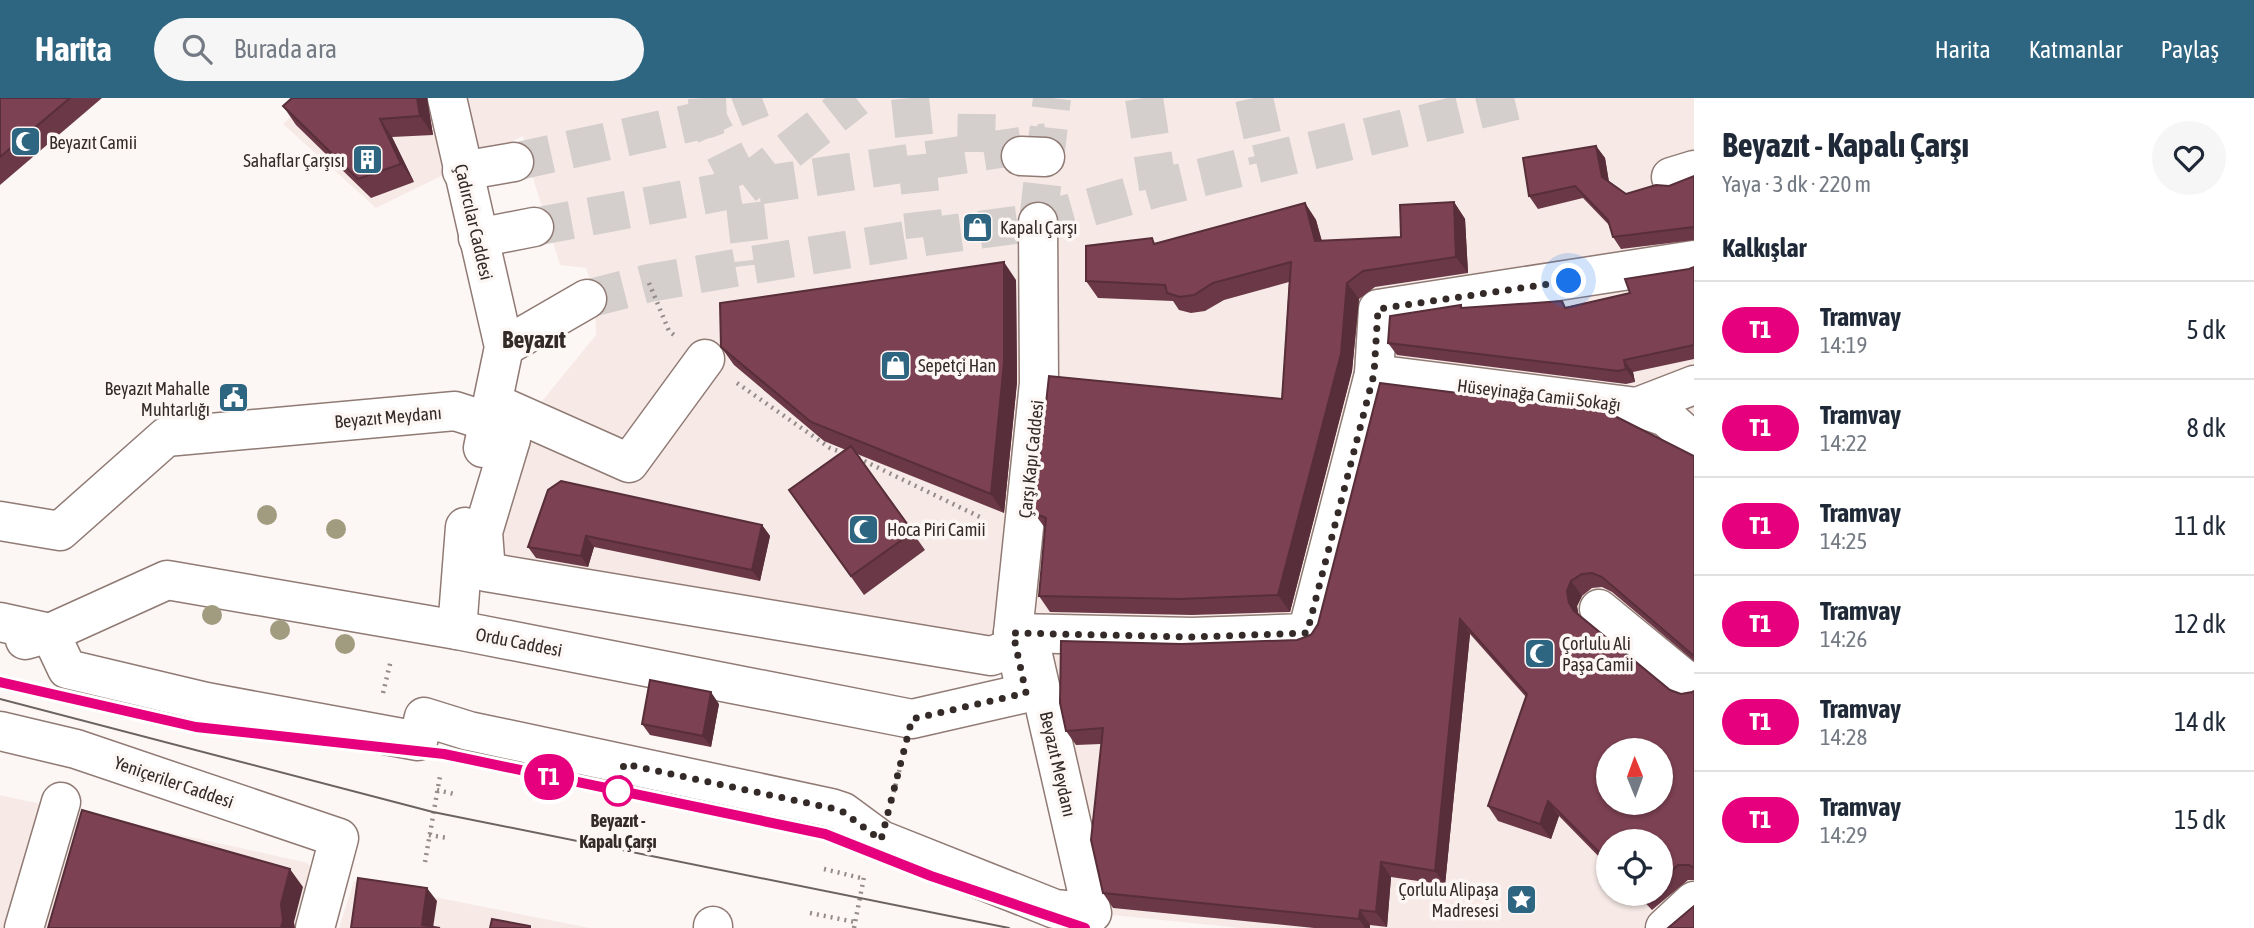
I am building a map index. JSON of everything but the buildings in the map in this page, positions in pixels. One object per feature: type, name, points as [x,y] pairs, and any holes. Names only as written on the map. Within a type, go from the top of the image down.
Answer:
[{"type":"street","name":"Çadırcılar Caddesi","points":[[447,98],[503,346]]},
{"type":"street","points":[[462,171],[514,162]]},
{"type":"street","name":"Çarşı Kapı Caddesi","points":[[1026,693],[1014,640],[1039,383],[1038,222]]},
{"type":"street","points":[[478,238],[534,227]]},
{"type":"street","points":[[491,413],[510,439],[483,532],[486,572],[991,656],[1014,640],[1307,633],[1374,374],[1378,309],[1694,260]]},
{"type":"street","points":[[457,629],[465,529],[503,346],[587,299]]},
{"type":"street","points":[[491,413],[629,463],[705,359]]},
{"type":"street","name":"Hüseyinağa Camii Sokağı","points":[[1374,374],[1637,407],[1666,417],[1694,442]]},
{"type":"street","points":[[1637,407],[1694,385]]},
{"type":"street","name":"Beyazıt Meydanı","points":[[0,521],[60,531],[166,436],[455,411],[491,413]]},
{"type":"street","name":"Ordu Caddesi","points":[[18,634],[167,580],[457,629],[912,719],[1026,693]]},
{"type":"street","points":[[1599,609],[1694,687]]},
{"type":"street","name":"Beyazıt Meydanı","points":[[18,634],[67,669],[206,702],[418,741],[424,717],[469,731],[831,808],[843,812],[881,840],[1055,909],[1092,913],[1030,642],[1014,640]]},
{"type":"street","name":"Yeniçeriler Caddesi","points":[[4,732],[76,749],[339,838],[316,928]]},
{"type":"street","points":[[24,928],[61,802]]},
{"type":"street","points":[[1665,928],[1694,901]]},
{"type":"path","points":[[649,283],[669,331],[830,448],[866,461],[934,497],[1023,535]]},
{"type":"path","points":[[810,913],[855,925],[869,847],[881,840],[912,719]]},
{"type":"path","points":[[437,790],[454,793]]},
{"type":"path","points":[[429,835],[448,838]]},
{"type":"path","points":[[824,869],[863,879]]},
{"type":"shaded area","points":[[310,98],[1694,98],[1694,928],[1240,928],[1092,913],[1030,643],[486,572],[511,439],[596,335],[595,296],[586,268],[560,265],[527,159],[523,136],[376,208],[283,124]]},
{"type":"shaded area","points":[[0,795],[308,863],[314,876],[297,928],[0,928]]},
{"type":"shaded area","points":[[354,881],[590,928],[339,928]]},
{"type":"tunnel","points":[[707,98],[708,119],[743,188],[752,265]]},
{"type":"tunnel","points":[[514,162],[708,119],[762,98]]},
{"type":"tunnel","points":[[744,186],[856,98]]},
{"type":"tunnel","points":[[910,98],[925,237]]},
{"type":"tunnel","points":[[976,152],[977,98]]},
{"type":"tunnel","points":[[1038,222],[1052,98]]},
{"type":"tunnel","points":[[1144,98],[1158,188]]},
{"type":"tunnel","points":[[1254,98],[1268,161]]},
{"type":"tunnel","points":[[587,299],[649,283],[752,265],[1038,222],[1158,188],[1528,98]]},
{"type":"tunnel","points":[[534,227],[743,188],[1047,142]]},
{"type":"tram line","points":[[0,682],[196,727],[444,754],[825,834],[931,876],[1085,928]]},
{"type":"tram line","name":"T1","points":[[0,682],[196,727],[444,754],[825,834],[931,876],[1074,927],[1085,928]]},
{"type":"tram line","points":[[0,699],[433,812],[1009,928]]},
{"type":"place","name":"Beyazıt Camii","points":[[26,142]]},
{"type":"place","name":"Sahaflar Çarşısı","points":[[368,160]]},
{"type":"place","name":"Kapalı Çarşı","points":[[977,227]]},
{"type":"place","name":"Sepetçi Han","points":[[895,365]]},
{"type":"place","name":"Beyazıt Mahalle Muhtarlığı","points":[[233,398]]},
{"type":"place","name":"Hoca Piri Camii","points":[[864,529]]},
{"type":"place","name":"Çorlulu Ali Paşa Camii","points":[[1539,653]]},
{"type":"place","name":"Beyazıt - Kapalı Çarşı","points":[[618,791]]},
{"type":"place","name":"Çorlulu Alipaşa Madresesi","points":[[1522,899]]},
{"type":"district","name":"Beyazıt","points":[[534,339]]},
{"type":"route","points":[[618,791],[624,764],[831,808],[843,812],[881,840],[912,719],[1026,693],[1013,633],[1192,637],[1307,633],[1374,374],[1378,309],[1569,281]]}]
